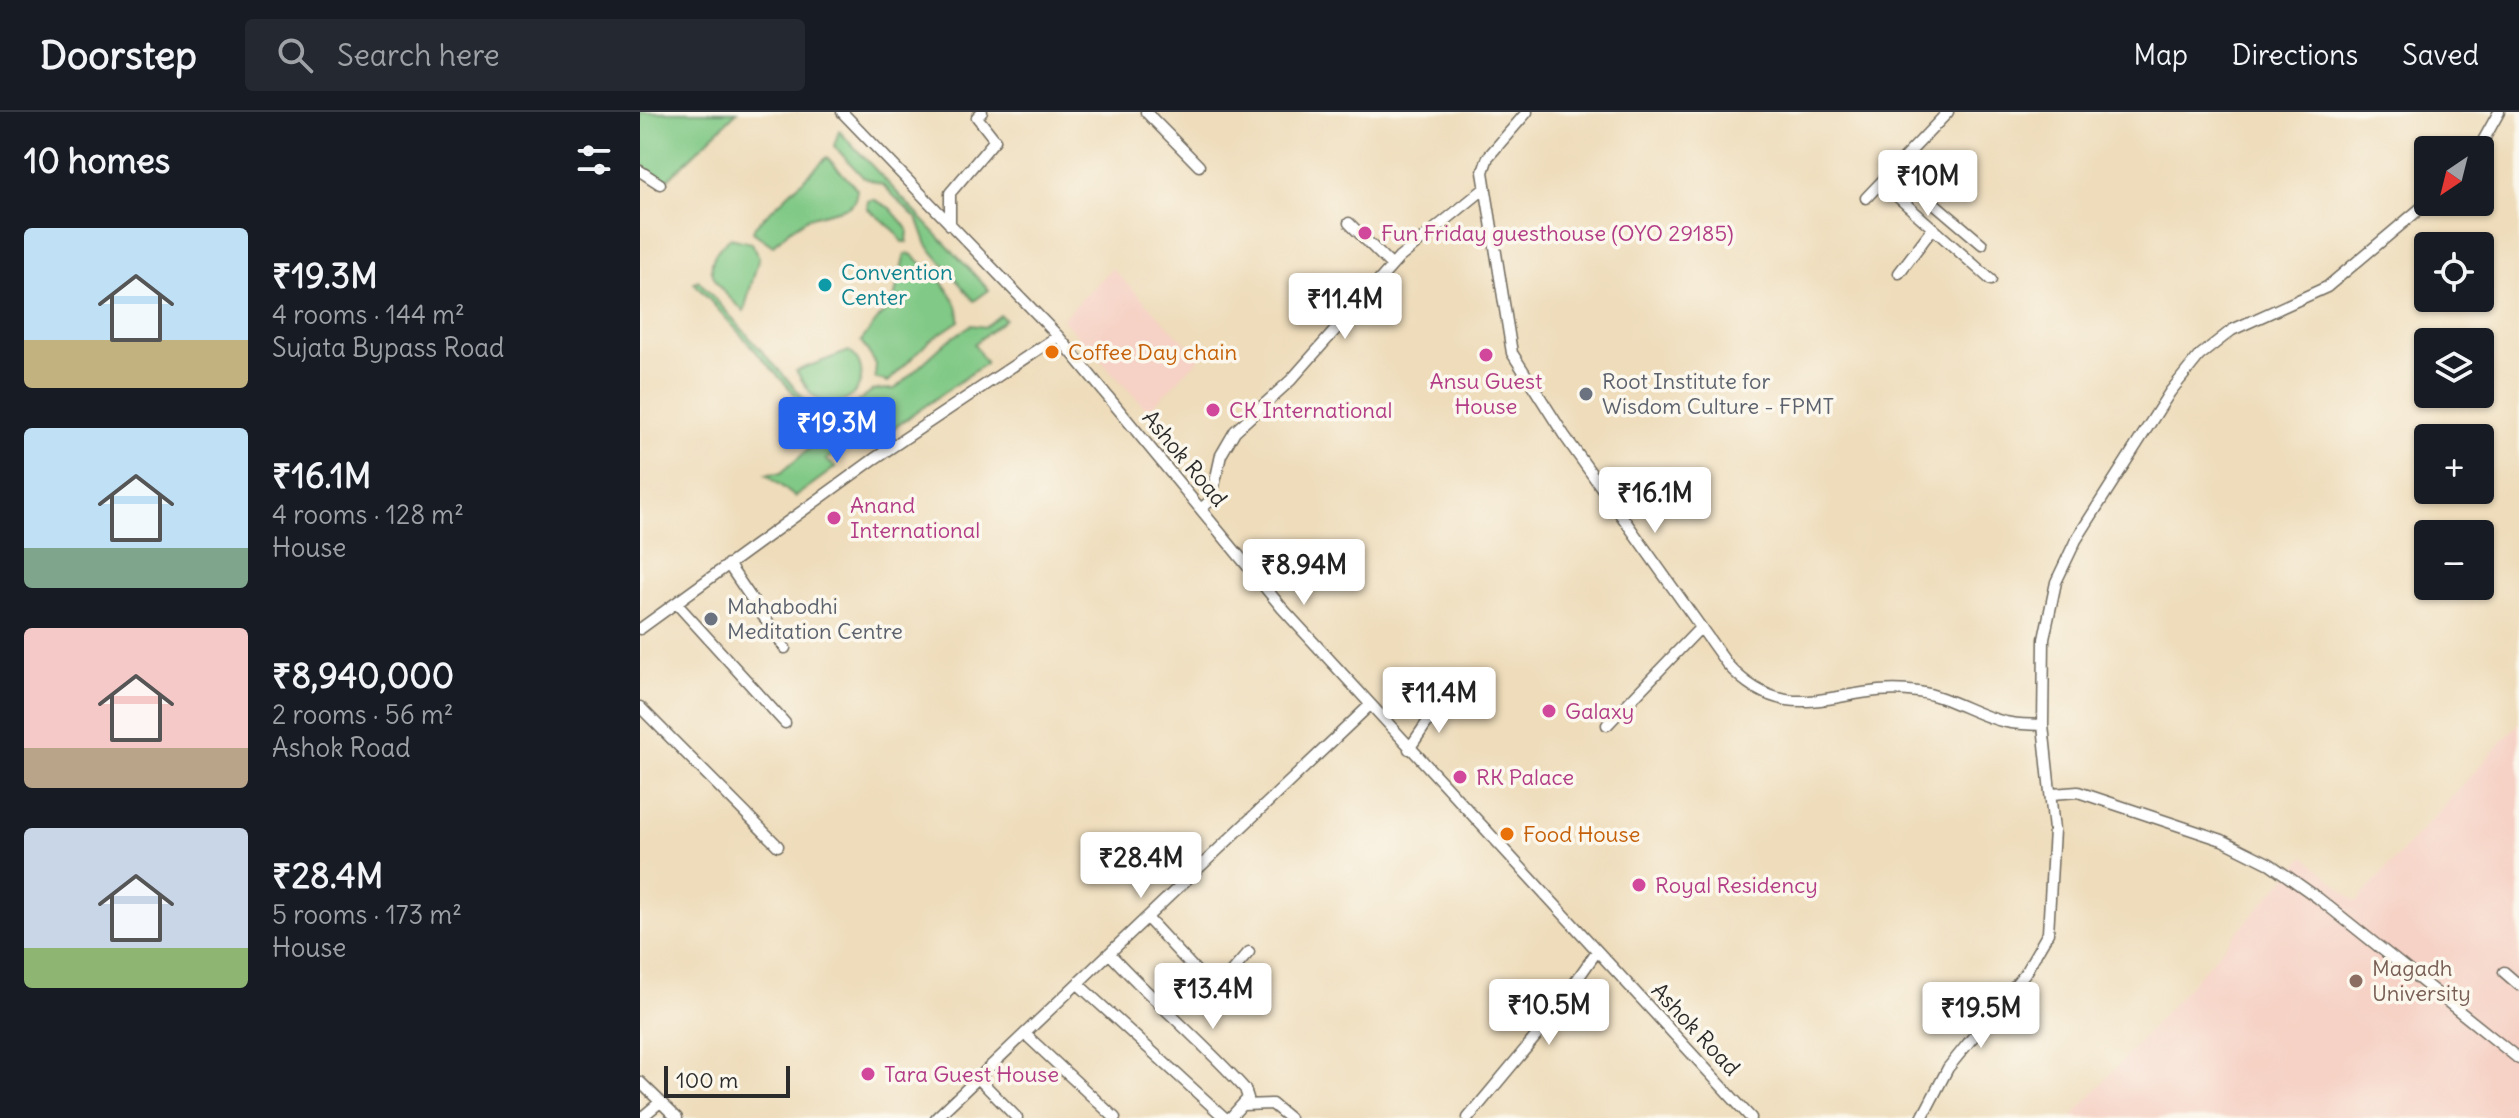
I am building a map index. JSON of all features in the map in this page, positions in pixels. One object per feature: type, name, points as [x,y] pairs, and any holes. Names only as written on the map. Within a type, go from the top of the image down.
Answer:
[{"type":"street","name":"Ashok Road","points":[[842,112],[1058,336],[1282,608],[1751,1118]]},
{"type":"street","points":[[950,225],[950,193],[995,140],[977,117],[982,112]]},
{"type":"street","points":[[1146,112],[1199,166]]},
{"type":"street","points":[[1527,112],[1488,157],[1484,189],[1512,353],[1534,390],[1700,628],[1738,677],[1760,692],[1786,702],[1906,690],[1936,696],[2008,723],[2043,725]]},
{"type":"street","points":[[1866,198],[1948,112]]},
{"type":"street","points":[[2486,136],[2499,112]]},
{"type":"street","points":[[1894,169],[1982,244]]},
{"type":"street","points":[[640,171],[660,184]]},
{"type":"street","points":[[1881,182],[1991,280]]},
{"type":"street","points":[[1201,509],[1211,500],[1221,455],[1235,431],[1291,380],[1391,265],[1484,189]]},
{"type":"street","points":[[1922,1118],[1948,1068],[2044,944],[2050,923],[2054,842],[2052,794],[2043,725],[2044,639],[2056,582],[2081,531],[2179,379],[2222,336],[2327,287],[2414,214]]},
{"type":"street","points":[[1349,223],[1391,265]]},
{"type":"street","points":[[1899,273],[1933,228]]},
{"type":"street","points":[[640,629],[874,459],[1058,336]]},
{"type":"street","points":[[728,564],[785,648]]},
{"type":"street","points":[[676,603],[785,723]]},
{"type":"street","points":[[1607,725],[1700,628]]},
{"type":"street","points":[[1409,749],[1441,702]]},
{"type":"street","points":[[936,1118],[1369,706]]},
{"type":"street","points":[[640,707],[778,846]]},
{"type":"street","points":[[2052,794],[2078,792],[2222,840],[2270,864],[2519,1059]]},
{"type":"street","points":[[1147,918],[1211,987],[1221,984],[1249,952]]},
{"type":"street","points":[[1468,1118],[1547,1023],[1597,951]]},
{"type":"street","points":[[1078,984],[1227,1118],[1242,1105],[1249,1095],[1245,1089],[1182,1023],[1147,995],[1110,954]]},
{"type":"street","points":[[2504,972],[2519,985]]},
{"type":"street","points":[[1025,1034],[1115,1118]]},
{"type":"street","points":[[979,1079],[1017,1118]]},
{"type":"street","points":[[640,1082],[677,1118]]},
{"type":"street","points":[[641,1118],[659,1103]]},
{"type":"street","points":[[1242,1105],[1272,1104],[1289,1118]]},
{"type":"shaded area","points":[[1112,268],[1200,358],[1148,411],[1062,319]]},
{"type":"shaded area","name":"Magadh University","points":[[2519,723],[2519,1118],[2071,1118],[2305,856],[2356,902]]},
{"type":"green space","points":[[640,112],[737,112],[665,182],[640,164]]},
{"type":"green space","points":[[839,131],[989,290],[974,301],[927,245],[918,220],[883,185],[863,177],[834,146]]},
{"type":"green space","points":[[827,157],[857,189],[855,201],[848,207],[808,218],[773,246],[753,232],[755,226]]},
{"type":"green space","points":[[873,199],[890,208],[908,229],[907,242],[902,242],[894,230],[867,208],[868,201]]},
{"type":"green space","points":[[730,238],[752,243],[759,257],[744,311],[719,285],[712,268],[713,258]]},
{"type":"green space","points":[[911,254],[950,293],[959,311],[959,321],[929,341],[888,382],[875,378],[876,364],[861,341],[894,299],[905,255]]},
{"type":"green space","points":[[698,280],[812,407],[809,410],[694,283]]},
{"type":"green space","points":[[1000,315],[1005,319],[974,344],[986,363],[867,447],[858,437],[855,439],[849,431],[848,410],[873,390],[895,389],[946,342],[971,325],[985,327]]},
{"type":"green space","points":[[849,351],[861,369],[858,388],[843,401],[833,403],[817,399],[796,371]]},
{"type":"green space","points":[[828,412],[836,415],[839,423],[836,431],[828,434],[820,431],[817,423],[820,415]]},
{"type":"green space","points":[[817,442],[827,445],[833,455],[826,460],[836,467],[795,497],[766,474],[781,473]]},
{"type":"place","name":"Fun Friday guesthouse (OYO 29185)","points":[[1365,233]]},
{"type":"place","name":"Convention Center","points":[[825,285]]},
{"type":"place","name":"Coffee Day chain","points":[[1052,352]]},
{"type":"place","name":"Ansu Guest House","points":[[1486,355]]},
{"type":"place","name":"Root Institute for Wisdom Culture - FPMT","points":[[1586,394]]},
{"type":"place","name":"CK International","points":[[1213,410]]},
{"type":"place","name":"Anand International","points":[[834,518]]},
{"type":"place","name":"Mahabodhi Meditation Centre","points":[[711,619]]},
{"type":"place","name":"Galaxy","points":[[1549,711]]},
{"type":"place","name":"RK Palace","points":[[1460,777]]},
{"type":"place","name":"Food House","points":[[1507,834]]},
{"type":"place","name":"Royal Residency","points":[[1639,885]]},
{"type":"place","name":"Magadh University","points":[[2356,981]]},
{"type":"place","name":"Tara Guest House","points":[[868,1074]]}]
